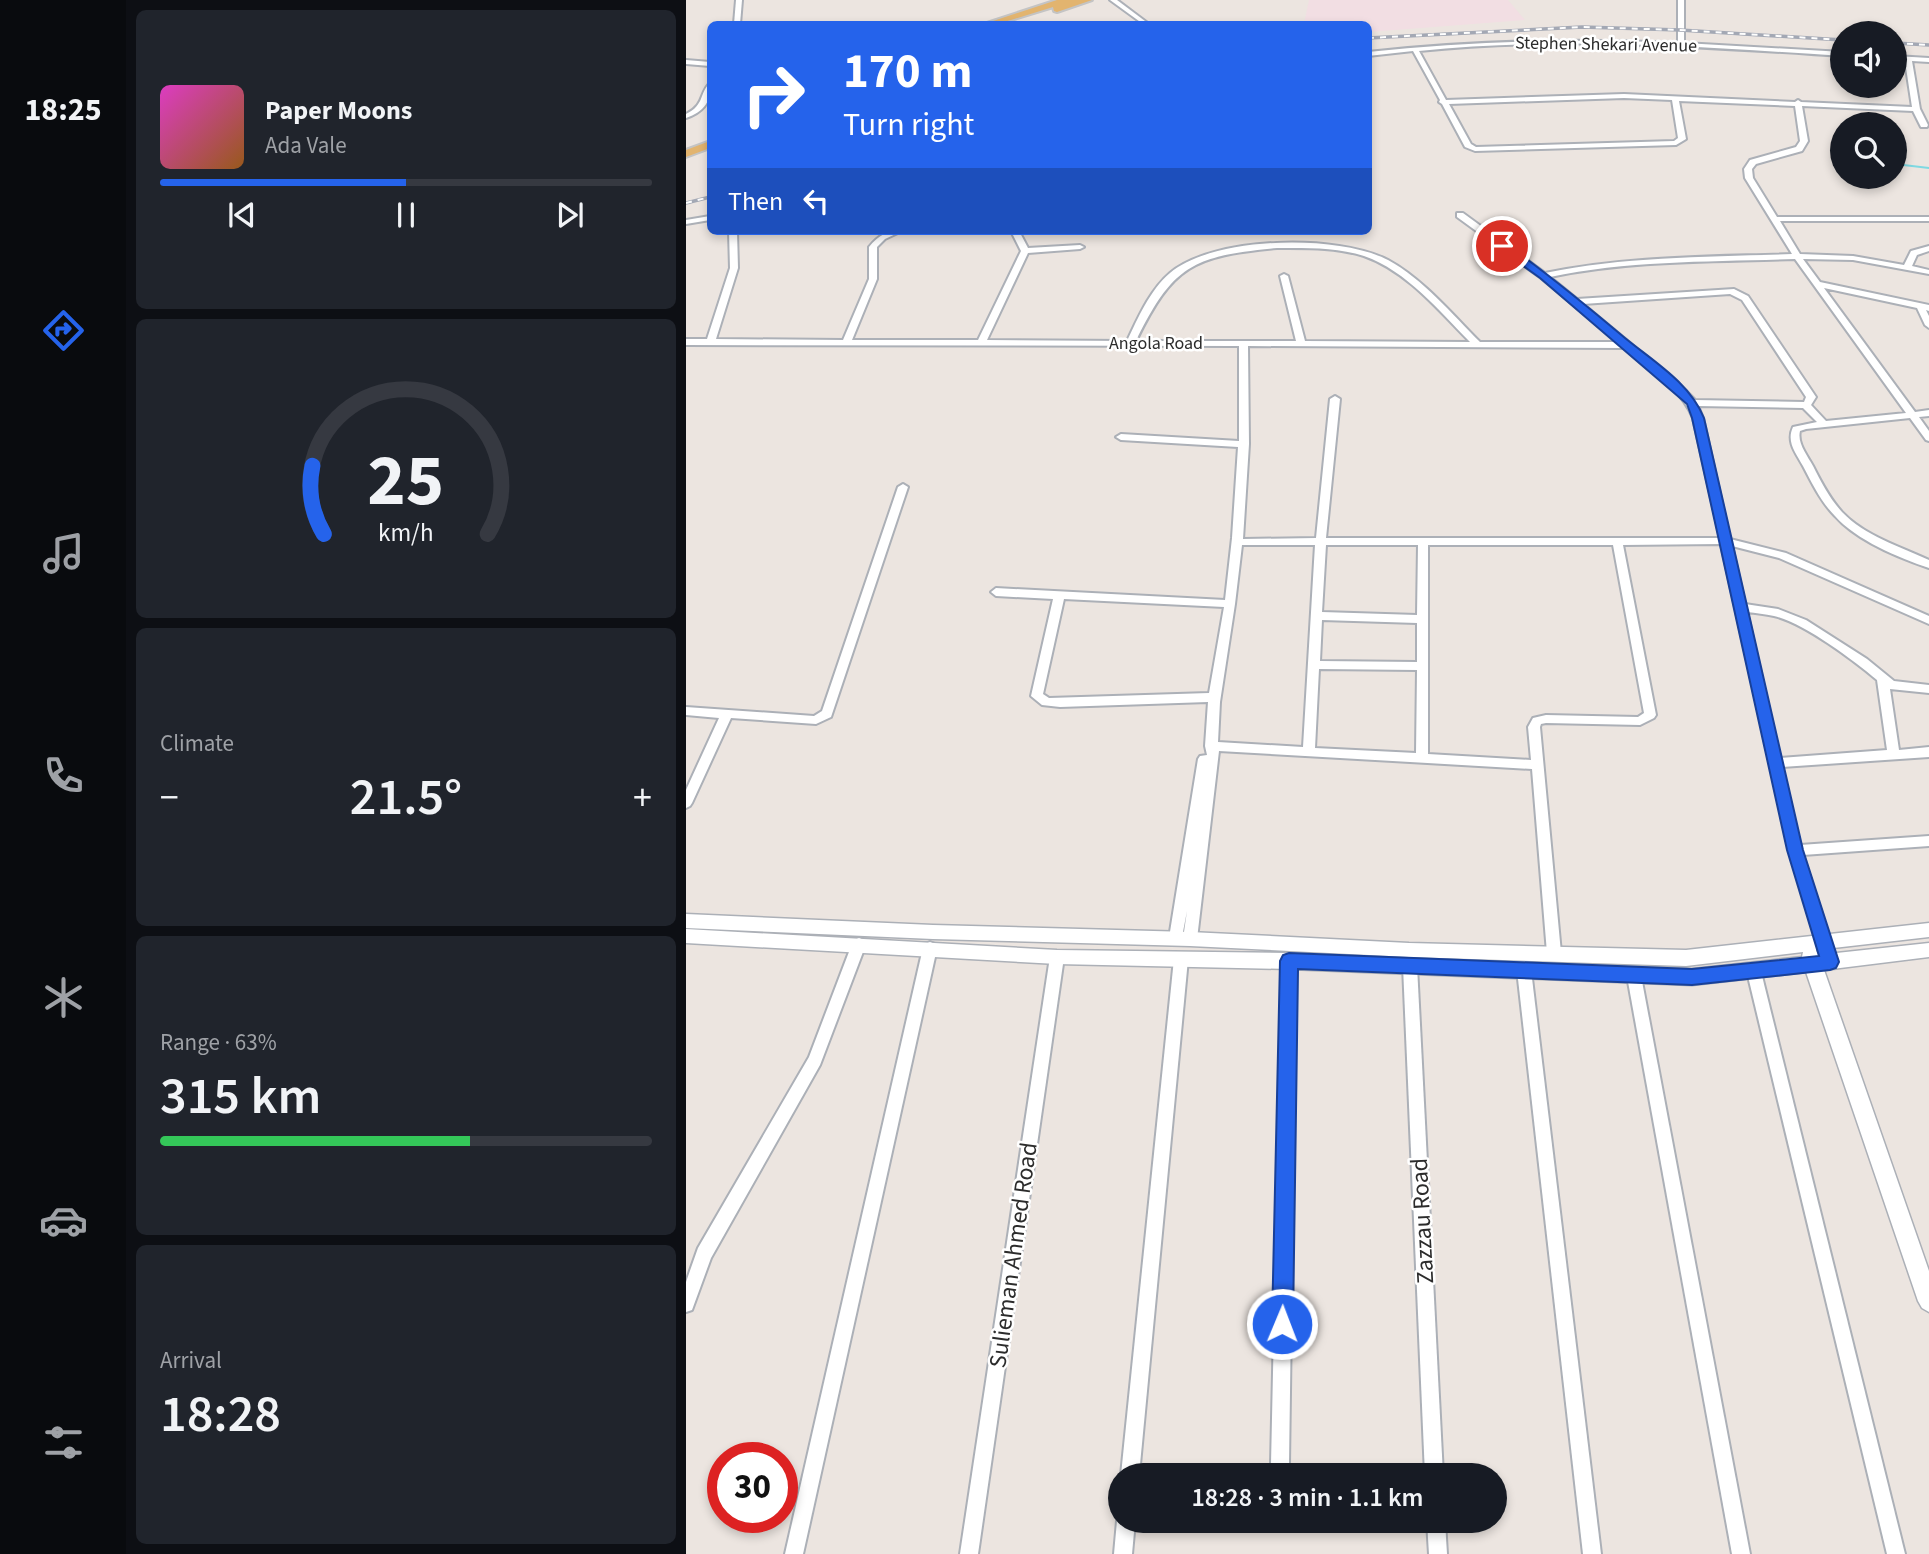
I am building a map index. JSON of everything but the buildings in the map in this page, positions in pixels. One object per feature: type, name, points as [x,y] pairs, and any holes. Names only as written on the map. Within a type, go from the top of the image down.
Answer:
[{"type":"main road","points":[[999,21],[1067,0]]},
{"type":"main road","points":[[1019,21],[1087,0]]},
{"type":"main road","points":[[686,154],[707,145]]},
{"type":"main road","points":[[686,161],[707,153]]},
{"type":"street","points":[[737,21],[738,0]]},
{"type":"street","points":[[1113,0],[1142,21]]},
{"type":"street","points":[[1681,0],[1681,43]]},
{"type":"street","name":"Stephen Shekari Avenue","points":[[1372,53],[1414,48],[1508,43],[1681,43],[1830,53]]},
{"type":"street","points":[[1414,48],[1468,145],[1483,149],[1676,142],[1682,139],[1675,97]]},
{"type":"street","points":[[1924,125],[1916,108],[1908,59],[1929,60]]},
{"type":"street","points":[[686,62],[707,64]]},
{"type":"street","points":[[1442,102],[1516,98],[1675,97],[1916,108]]},
{"type":"street","points":[[686,116],[707,102]]},
{"type":"street","points":[[1798,102],[1804,141],[1799,149],[1753,162],[1748,169],[1749,178],[1797,256],[1929,438]]},
{"type":"street","points":[[1460,215],[1544,276],[1692,403],[1698,418],[1818,954],[1929,1301]]},
{"type":"street","points":[[686,222],[707,218]]},
{"type":"street","points":[[1774,219],[1929,219]]},
{"type":"street","points":[[711,342],[734,268],[733,235]]},
{"type":"street","points":[[846,343],[873,279],[873,247],[887,235]]},
{"type":"street","points":[[1017,235],[1025,251]]},
{"type":"street","points":[[1130,343],[1151,303],[1173,275],[1184,267],[1241,249],[1289,245],[1350,251],[1383,260],[1432,298],[1477,344]]},
{"type":"street","points":[[1025,251],[1080,247]]},
{"type":"street","points":[[1907,268],[1914,253],[1929,248]]},
{"type":"street","points":[[981,343],[1025,251]]},
{"type":"street","points":[[1544,276],[1581,268],[1645,262],[1797,256],[1853,258],[1929,272]]},
{"type":"street","points":[[1284,276],[1301,343]]},
{"type":"street","points":[[1818,284],[1924,307],[1929,325]]},
{"type":"street","points":[[1575,302],[1731,291],[1739,293],[1811,397],[1806,405],[1692,403]]},
{"type":"street","name":"Angola Road","points":[[686,342],[1626,345]]},
{"type":"street","points":[[1183,938],[1213,756],[1211,746],[1216,697],[1238,542],[1244,444],[1243,343]]},
{"type":"street","points":[[1309,752],[1322,542],[1335,399]]},
{"type":"street","points":[[1806,405],[1823,423]]},
{"type":"street","points":[[1929,413],[1823,423],[1796,429],[1794,436],[1797,447],[1837,512],[1851,525],[1872,537],[1929,564]]},
{"type":"street","points":[[1121,437],[1244,444]]},
{"type":"street","points":[[686,711],[816,720],[827,714],[903,487]]},
{"type":"street","points":[[1554,953],[1534,727],[1537,721],[1640,721],[1650,715],[1617,540]]},
{"type":"street","points":[[1238,542],[1726,541],[1782,555],[1929,620]]},
{"type":"street","points":[[1422,757],[1423,542]]},
{"type":"street","points":[[996,592],[1230,604]]},
{"type":"street","points":[[1059,595],[1037,696],[1046,702],[1216,697]]},
{"type":"street","points":[[1741,607],[1779,613],[1802,623],[1863,662],[1883,680],[1900,687],[1929,690]]},
{"type":"street","points":[[1317,616],[1422,618]]},
{"type":"street","points":[[1314,665],[1422,666]]},
{"type":"street","points":[[1883,680],[1894,754]]},
{"type":"street","points":[[686,803],[727,714]]},
{"type":"street","points":[[1211,746],[1537,765]]},
{"type":"street","points":[[1775,763],[1929,752]]},
{"type":"street","points":[[1795,850],[1929,841]]},
{"type":"street","points":[[686,921],[1183,938],[1409,950],[1686,958],[1929,950]]},
{"type":"street","points":[[686,936],[1057,957],[1289,961],[1692,977],[1754,972],[1818,954],[1929,930]]},
{"type":"street","points":[[990,952],[993,933]]},
{"type":"street","points":[[686,1304],[704,1254],[815,1060],[859,944]]},
{"type":"street","points":[[794,1554],[930,948]]},
{"type":"street","name":"Sulieman Ahmed Road","points":[[969,1554],[1057,957]]},
{"type":"street","points":[[1131,1463],[1181,960]]},
{"type":"street","points":[[1280,1463],[1289,961]]},
{"type":"street","name":"Zazzau Road","points":[[1410,966],[1433,1463]]},
{"type":"street","points":[[1524,970],[1592,1554]]},
{"type":"street","points":[[1754,972],[1896,1554]]},
{"type":"street","points":[[1634,976],[1741,1554]]},
{"type":"street","points":[[1123,1554],[1125,1533]]},
{"type":"street","points":[[1437,1533],[1438,1554]]},
{"type":"shaded area","points":[[1309,0],[1508,0],[1525,20],[1372,32],[1372,21],[1305,21]]},
{"type":"waterway","points":[[1907,165],[1929,168]]},
{"type":"railway","points":[[1372,38],[1582,27],[1830,39]]},
{"type":"railway","points":[[1907,44],[1929,45]]},
{"type":"railway","points":[[686,203],[707,198]]},
{"type":"route","points":[[1282,1324],[1289,961],[1692,977],[1830,962],[1795,850],[1698,418],[1692,403],[1674,384],[1544,276],[1502,246]]}]
